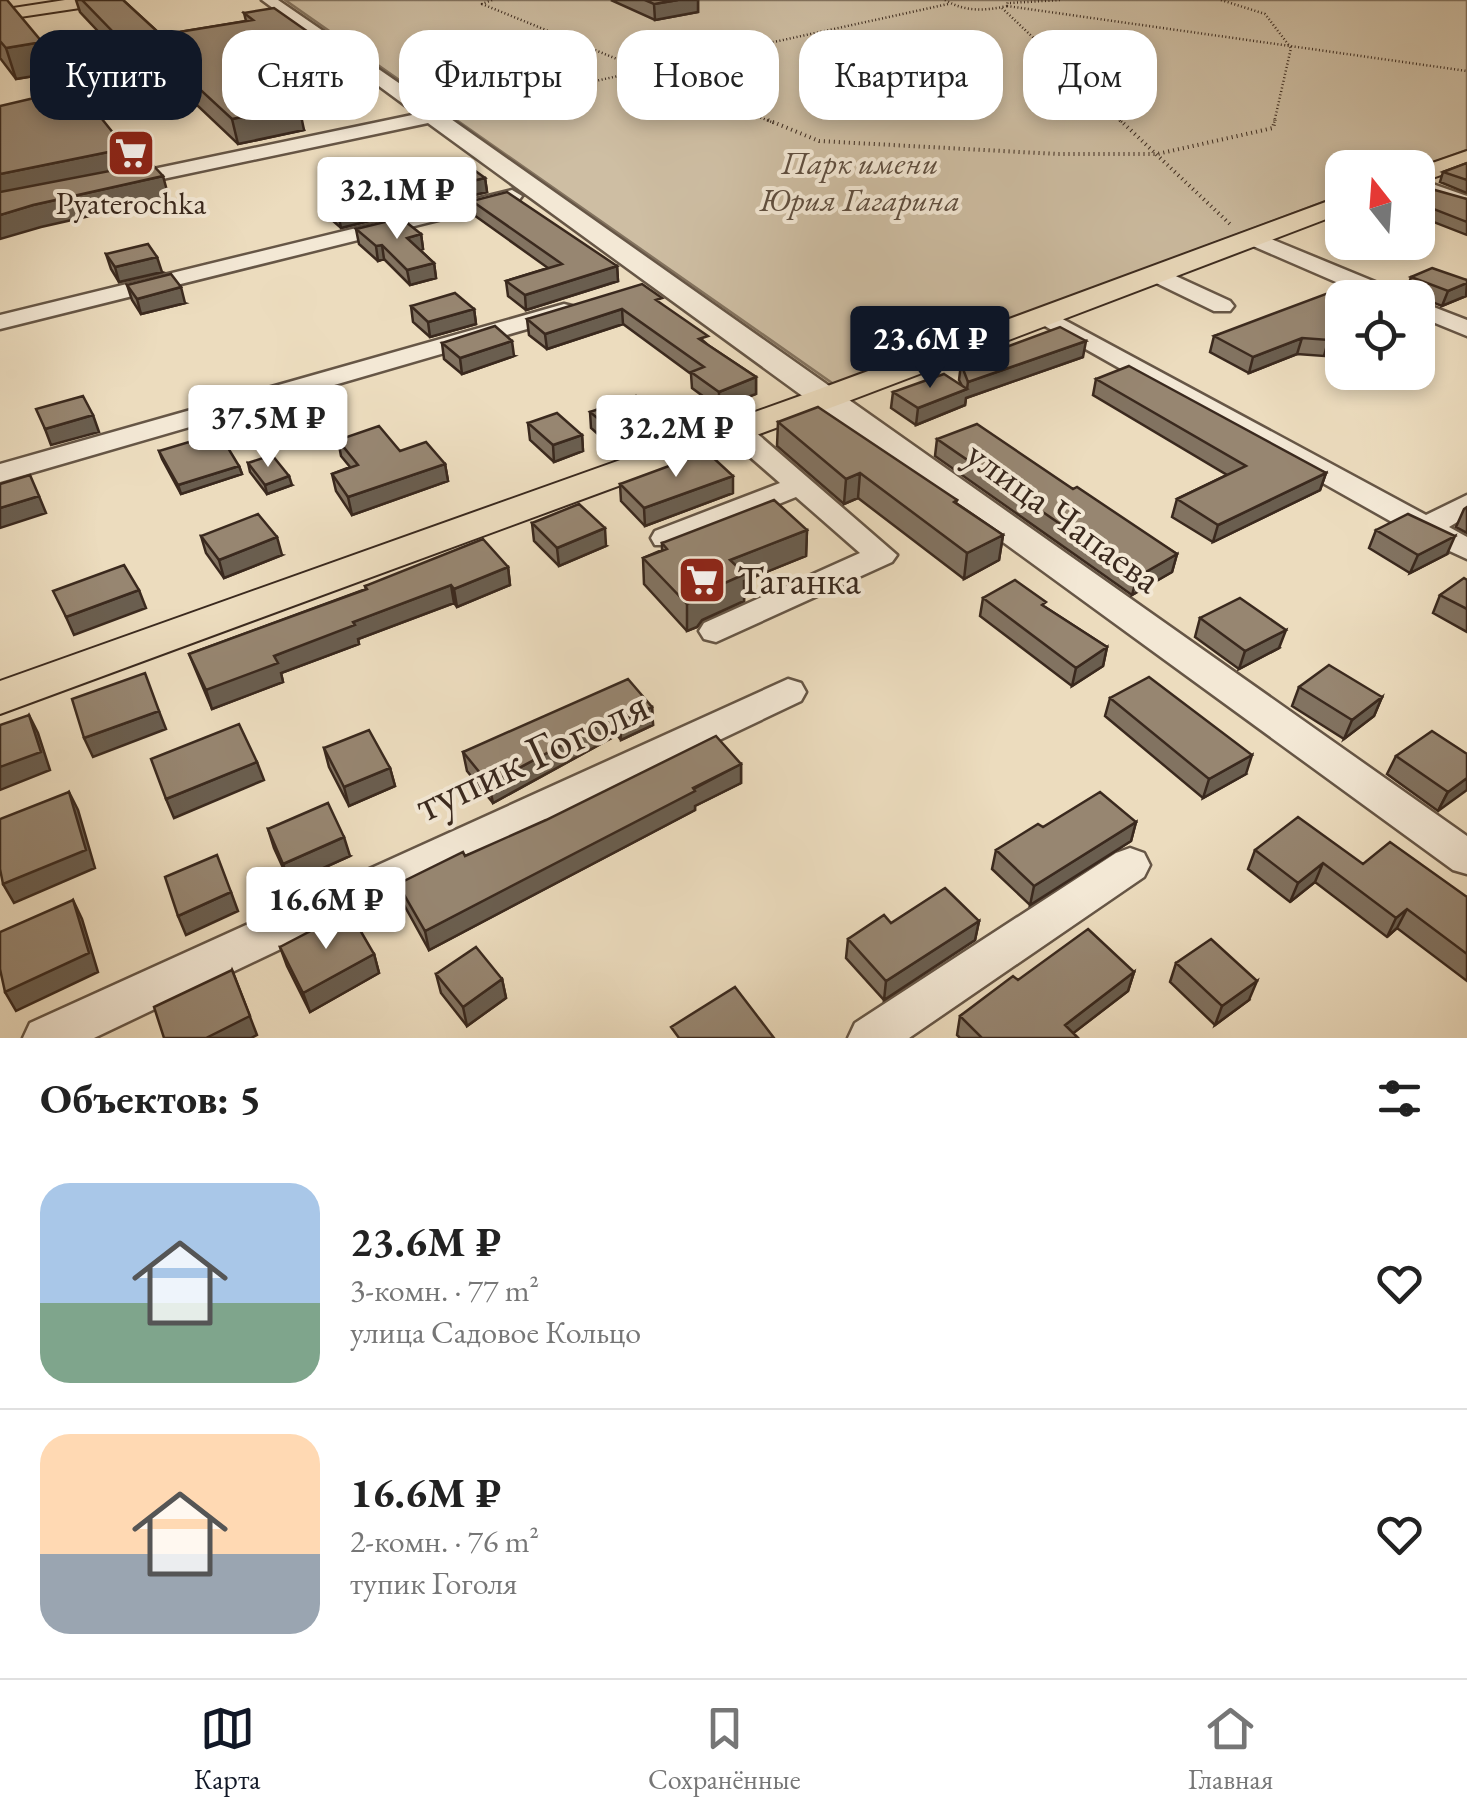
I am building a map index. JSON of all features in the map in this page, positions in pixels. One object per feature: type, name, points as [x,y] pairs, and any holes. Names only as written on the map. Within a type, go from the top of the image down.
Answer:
[{"type":"main road","points":[[0,15],[100,0]]},
{"type":"main road","points":[[1435,170],[1467,158]]},
{"type":"main road","points":[[0,698],[826,398],[1156,274],[1244,233],[1325,209]]},
{"type":"street","name":"улица Чапаева","points":[[269,0],[399,91]]},
{"type":"street","points":[[95,187],[416,120]]},
{"type":"street","name":"улица Чапаева","points":[[440,120],[1467,858]]},
{"type":"street","points":[[0,322],[535,190]]},
{"type":"street","points":[[1435,191],[1467,203]]},
{"type":"street","points":[[1244,233],[1352,280]]},
{"type":"street","points":[[1156,274],[1222,306]]},
{"type":"street","points":[[626,293],[664,282]]},
{"type":"street","points":[[0,474],[588,304]]},
{"type":"street","points":[[1435,315],[1467,329]]},
{"type":"street","points":[[1044,316],[1467,549]]},
{"type":"street","points":[[716,631],[880,555],[736,430]]},
{"type":"street","points":[[666,538],[800,485]]},
{"type":"street","points":[[1426,528],[1467,504]]},
{"type":"street","name":"тупик Гоголя","points":[[46,1038],[788,692]]},
{"type":"street","points":[[870,1038],[1130,866]]},
{"type":"path","points":[[492,0],[482,4],[617,58]]},
{"type":"path","points":[[779,40],[946,2],[974,10],[1060,0]]},
{"type":"path","points":[[1222,0],[1265,14],[1291,48]]},
{"type":"path","points":[[1007,4],[1467,71]]},
{"type":"path","points":[[1007,4],[1156,154],[1244,233]]},
{"type":"path","points":[[770,120],[819,140],[1056,154],[1156,154],[1273,128],[1291,48]]},
{"type":"green space","name":"Парк имени Юрия Гагарина","points":[[285,0],[1467,0],[1467,150],[1435,162],[1435,150],[1325,150],[1325,201],[835,385],[456,120],[597,120],[597,30],[399,30],[399,80],[379,66],[379,30],[328,30]]},
{"type":"building","points":[[0,0],[7,0],[32,30],[30,44],[6,48],[0,41]]},
{"type":"building","points":[[82,0],[123,0],[156,30],[111,30]]},
{"type":"building","points":[[645,0],[678,0],[654,4]]},
{"type":"building","points":[[274,8],[305,30],[222,30],[222,110],[202,91],[202,30],[192,30],[253,20],[244,13]]},
{"type":"building","points":[[30,99],[30,120],[103,120],[114,134],[126,132],[138,146],[0,174],[0,106]]},
{"type":"building","points":[[151,163],[163,176],[0,215],[0,192]]},
{"type":"building","points":[[1467,163],[1467,180],[1443,172]]},
{"type":"building","points":[[474,170],[485,178],[451,186],[440,178]]},
{"type":"building","points":[[1435,190],[1467,199],[1467,222],[1435,210]]},
{"type":"building","points":[[507,192],[617,266],[525,295],[506,281],[562,264],[472,201]]},
{"type":"building","points":[[374,196],[382,203],[338,213],[329,206]]},
{"type":"building","points":[[401,218],[421,234],[407,238],[434,263],[407,270],[382,245],[376,246],[356,229]]},
{"type":"building","points":[[148,244],[157,257],[115,267],[106,254]]},
{"type":"building","points":[[1432,268],[1467,283],[1448,291],[1435,286],[1435,280],[1411,277]]},
{"type":"building","points":[[171,274],[181,287],[137,299],[127,285]]},
{"type":"building","points":[[642,284],[662,298],[656,300],[708,336],[699,339],[756,377],[719,392],[691,372],[704,367],[622,309],[545,334],[527,319]]},
{"type":"building","points":[[455,293],[474,309],[428,322],[411,306]]},
{"type":"building","points":[[1325,294],[1325,340],[1302,338],[1253,357],[1214,336]]},
{"type":"building","points":[[495,326],[512,341],[460,358],[442,343]]},
{"type":"building","points":[[1060,327],[1086,341],[968,382],[961,364]]},
{"type":"building","points":[[1129,366],[1326,473],[1218,525],[1177,499],[1246,466],[1096,379]]},
{"type":"building","points":[[944,374],[967,389],[918,408],[893,392]]},
{"type":"building","points":[[83,396],[93,415],[45,429],[36,409]]},
{"type":"building","points":[[636,396],[654,410],[608,427],[590,412]]},
{"type":"building","points":[[818,407],[1003,535],[967,553],[860,473],[846,479],[778,422]]},
{"type":"building","points":[[557,413],[582,435],[553,445],[528,423]]},
{"type":"building","points":[[977,424],[1177,554],[1137,577],[937,439]]},
{"type":"building","points":[[379,426],[400,451],[426,442],[445,464],[348,497],[332,474],[358,465],[338,440]]},
{"type":"building","points":[[219,433],[239,466],[178,485],[159,451]]},
{"type":"building","points":[[707,452],[733,476],[644,508],[620,484]]},
{"type":"building","points":[[272,455],[289,476],[265,485],[248,463]]},
{"type":"building","points":[[30,475],[39,496],[0,508],[0,484]]},
{"type":"building","points":[[774,500],[807,530],[730,560],[745,574],[687,604],[643,558],[667,549],[662,543]]},
{"type":"building","points":[[579,504],[605,528],[557,548],[532,523]]},
{"type":"building","points":[[258,514],[277,537],[219,560],[201,536]]},
{"type":"building","points":[[1408,514],[1455,536],[1418,555],[1376,530]]},
{"type":"building","points":[[483,539],[508,567],[353,622],[355,625],[274,656],[278,663],[206,690],[189,654],[367,589],[365,586]]},
{"type":"building","points":[[124,565],[139,590],[66,617],[53,591]]},
{"type":"building","points":[[1464,578],[1467,580],[1467,609],[1440,595]]},
{"type":"building","points":[[1015,580],[1046,602],[1042,605],[1107,647],[1076,668],[983,598]]},
{"type":"building","points":[[1240,598],[1286,630],[1245,651],[1200,618]]},
{"type":"building","points":[[1329,665],[1382,697],[1352,720],[1299,687]]},
{"type":"building","points":[[145,673],[159,711],[84,738],[72,699]]},
{"type":"building","points":[[1149,677],[1252,755],[1209,779],[1110,698]]},
{"type":"building","points":[[628,679],[652,707],[620,721],[616,716],[489,784],[463,752]]},
{"type":"building","points":[[29,715],[41,752],[0,767],[0,725]]},
{"type":"building","points":[[239,724],[257,762],[166,799],[151,759]]},
{"type":"building","points":[[369,730],[390,768],[344,787],[324,748]]},
{"type":"building","points":[[1432,731],[1467,754],[1467,778],[1448,792],[1396,756]]},
{"type":"building","points":[[716,736],[741,764],[425,931],[398,884],[463,852],[465,856],[546,820]]},
{"type":"building","points":[[69,792],[86,850],[3,884],[0,819]]},
{"type":"building","points":[[1100,792],[1136,822],[1034,886],[996,850],[1038,824],[1043,827]]},
{"type":"building","points":[[328,803],[344,837],[283,864],[268,829]]},
{"type":"building","points":[[1298,817],[1363,864],[1390,842],[1467,897],[1467,954],[1407,909],[1396,918],[1323,863],[1298,883],[1255,850]]},
{"type":"building","points":[[217,855],[231,892],[178,916],[165,877]]},
{"type":"building","points":[[945,888],[979,921],[886,981],[848,939],[884,915],[891,923]]},
{"type":"building","points":[[73,900],[89,953],[5,992],[0,969],[0,932]]},
{"type":"building","points":[[349,911],[374,954],[303,993],[280,947]]},
{"type":"building","points":[[1088,929],[1134,972],[1065,1025],[1078,1038],[982,1038],[960,1016],[1013,976],[1018,980]]},
{"type":"building","points":[[1211,939],[1257,981],[1222,1006],[1176,963]]},
{"type":"building","points":[[476,947],[502,979],[463,1007],[436,974]]},
{"type":"building","points":[[232,970],[250,1016],[206,1038],[164,1038],[154,1007]]},
{"type":"building","points":[[735,987],[774,1038],[679,1038],[671,1027]]},
{"type":"place","name":"Pyaterochka","points":[[131,153]]},
{"type":"place","name":"Таганка","points":[[702,580]]}]
